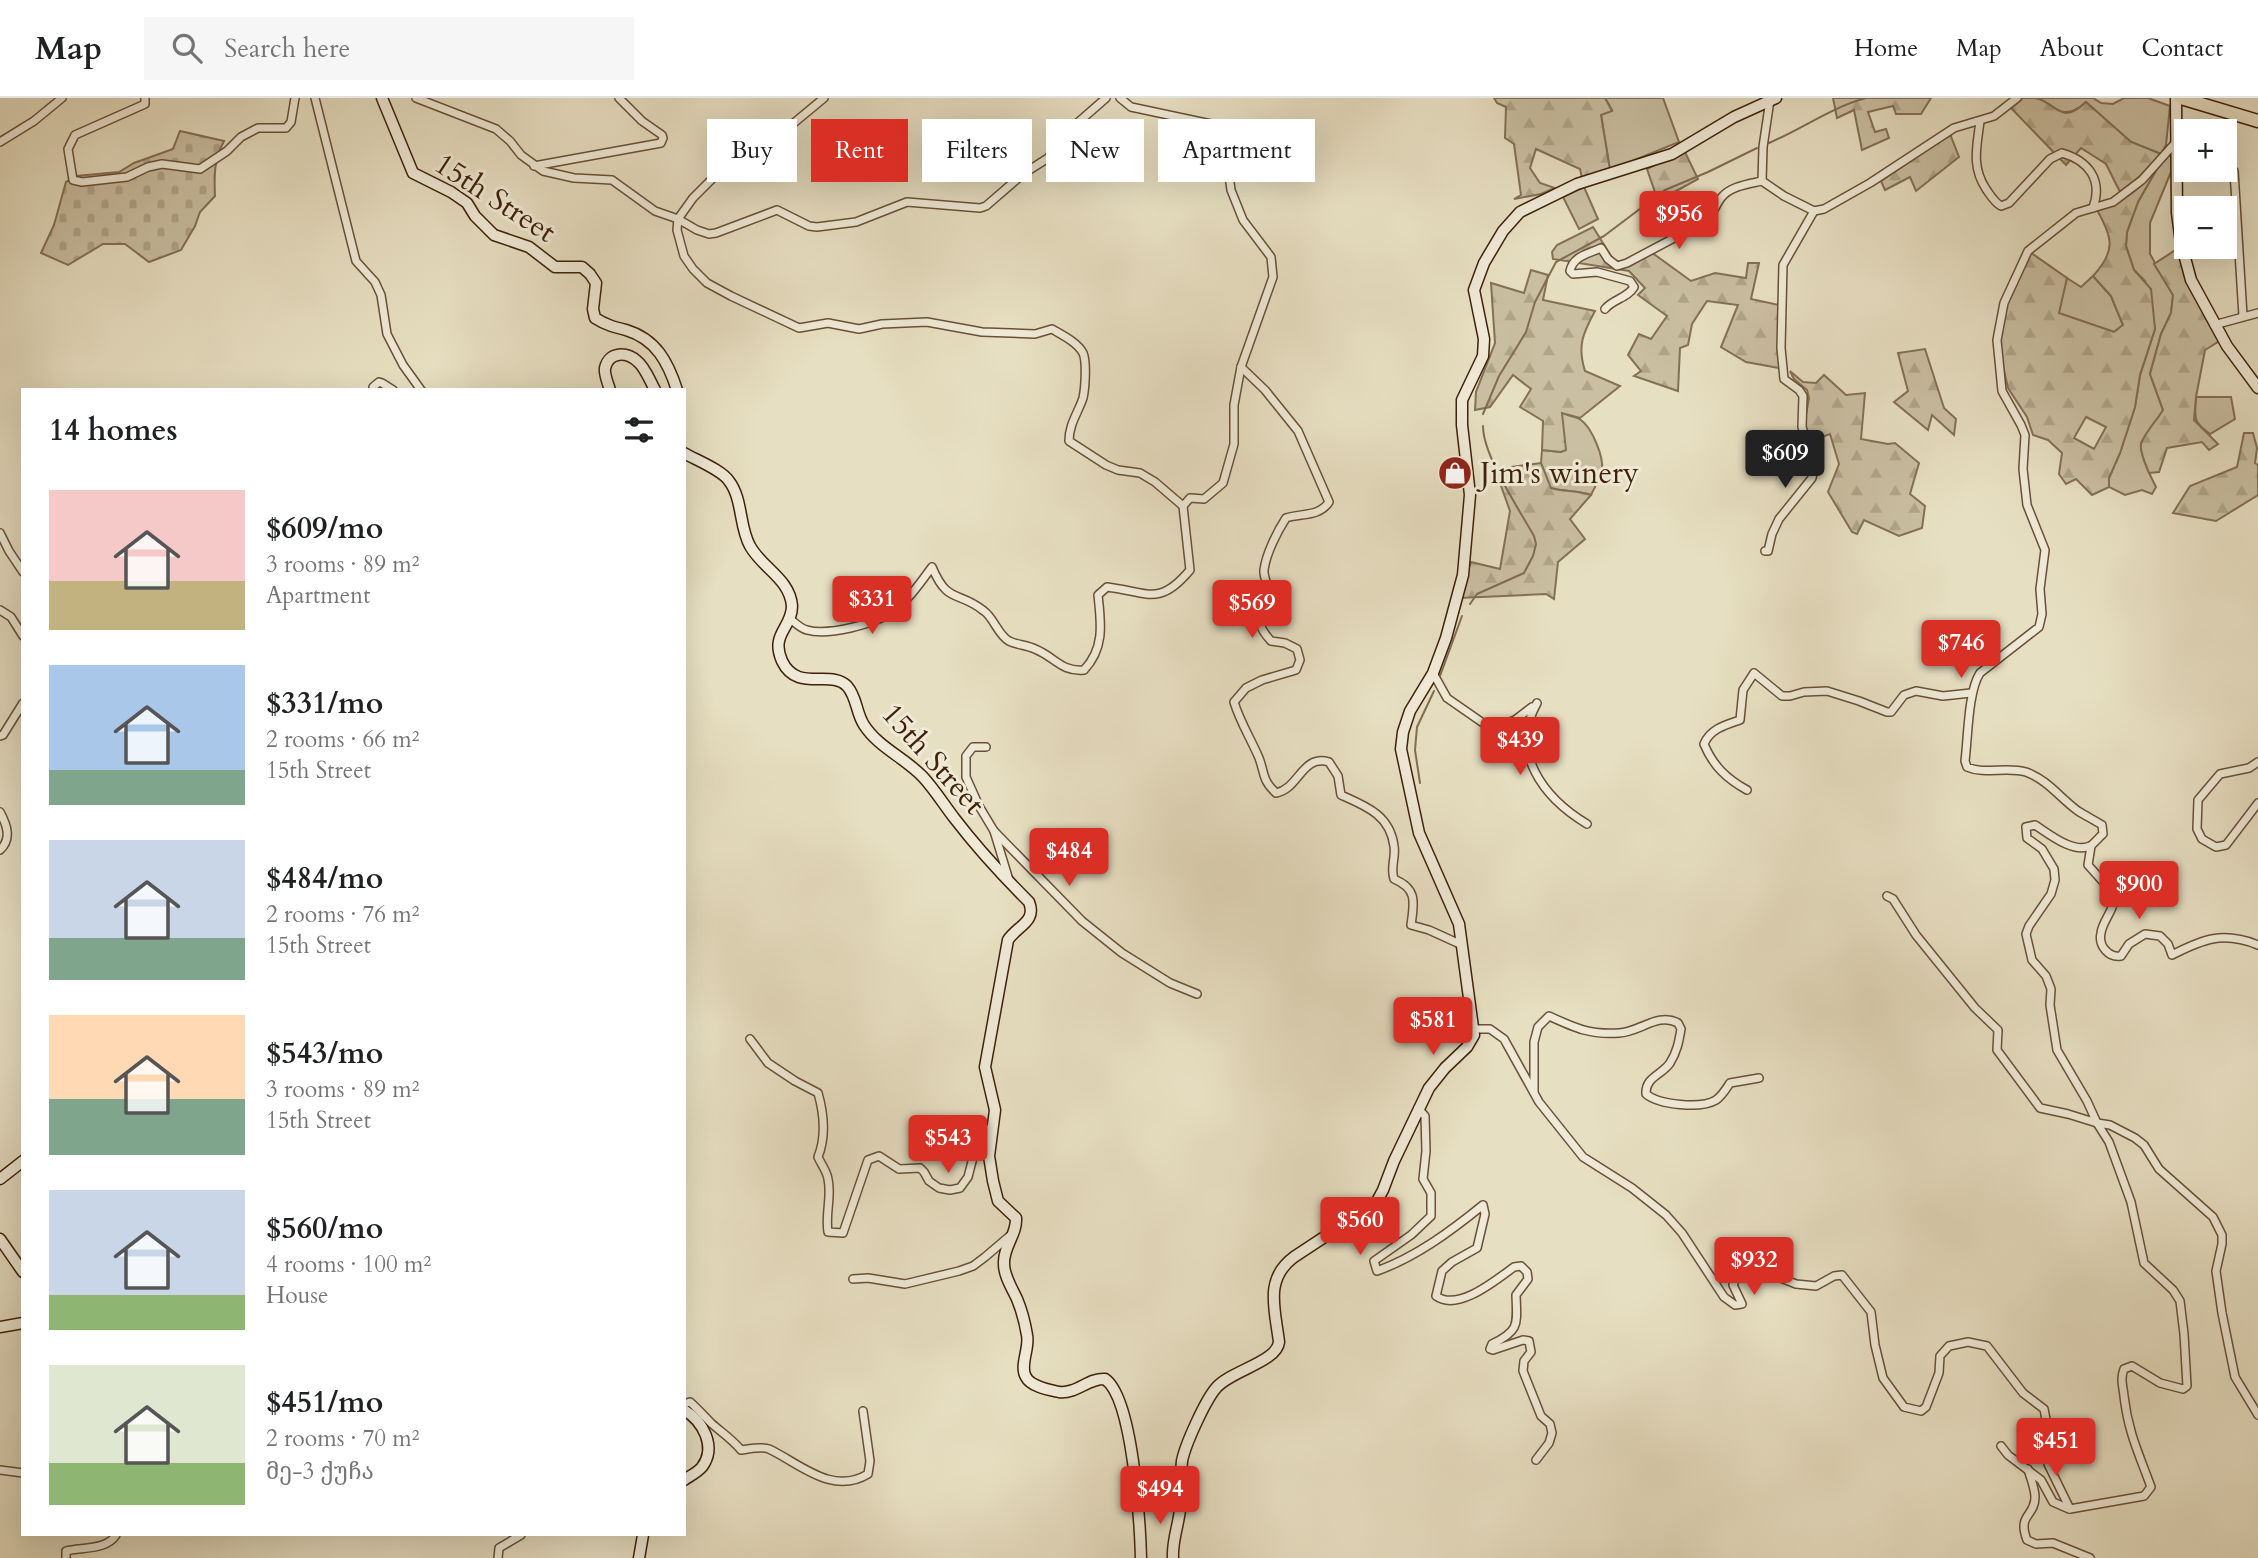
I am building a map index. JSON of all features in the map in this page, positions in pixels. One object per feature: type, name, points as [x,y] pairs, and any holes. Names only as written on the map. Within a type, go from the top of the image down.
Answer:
[{"type":"highway","points":[[2178,98],[2258,121]]},
{"type":"street","points":[[0,142],[34,121],[62,98]]},
{"type":"street","points":[[145,98],[145,104],[75,135],[68,149],[73,180],[82,182],[127,177],[162,164],[200,169],[227,151],[241,137],[258,128],[286,128],[291,122],[295,98]]},
{"type":"street","points":[[314,98],[356,261],[375,282],[381,295],[387,334],[410,377],[420,388]]},
{"type":"street","name":"15th Street","points":[[382,98],[413,173],[467,203],[475,216],[500,238],[528,247],[555,267],[574,266],[586,270],[596,283],[593,309],[596,318],[606,325],[641,336],[653,344],[662,354],[676,388]]},
{"type":"street","points":[[416,98],[496,129],[534,166],[556,176],[612,180],[655,211],[709,234],[777,210],[802,223],[817,227],[856,222],[907,202],[980,208],[986,206],[1017,178],[1048,158],[1074,127],[1106,98]]},
{"type":"street","points":[[534,166],[661,143],[662,135],[642,121],[619,98]]},
{"type":"street","points":[[789,618],[807,630],[835,631],[866,623],[892,612],[932,567],[940,585],[953,596],[986,612],[1007,640],[1037,649],[1070,671],[1084,670],[1101,639],[1098,595],[1107,587],[1145,595],[1161,594],[1179,583],[1190,570],[1183,506],[1140,473],[1105,465],[1069,440],[1072,422],[1083,398],[1083,354],[1075,344],[1052,329],[1035,334],[982,332],[927,322],[882,324],[859,329],[828,323],[799,328],[707,283],[684,256],[679,241],[678,219],[693,198],[743,143],[789,127],[824,98]]},
{"type":"street","points":[[1121,98],[1131,107],[1211,124],[1227,160],[1231,190],[1243,220],[1270,257],[1273,277],[1241,367],[1234,405],[1234,444],[1223,483],[1204,499],[1190,498],[1183,506]]},
{"type":"street","points":[[1605,309],[1634,287],[1630,281],[1597,272],[1573,274],[1570,271],[1572,264],[1579,257],[1601,248],[1608,259],[1617,265],[1627,263],[1706,222],[1721,198],[1732,189],[1762,181],[1814,211],[1824,209],[1870,183],[1954,128],[1994,116],[2017,98]]},
{"type":"street","points":[[2178,98],[2178,119]]},
{"type":"street","points":[[1173,1558],[1172,1547],[1180,1513],[1183,1459],[1189,1439],[1212,1393],[1217,1385],[1228,1377],[1271,1356],[1278,1349],[1273,1286],[1277,1274],[1286,1262],[1376,1203],[1418,1108],[1436,1077],[1473,1039],[1457,915],[1419,833],[1401,749],[1410,711],[1433,673],[1446,638],[1462,575],[1470,495],[1462,400],[1483,356],[1484,339],[1474,290],[1484,263],[1503,231],[1520,212],[1577,184],[1672,154],[1734,117],[1773,99]]},
{"type":"street","points":[[1762,181],[1763,147],[1773,99]]},
{"type":"street","points":[[1980,121],[1976,163],[1978,174],[1996,203],[2001,206],[2008,203],[2050,159],[2062,153],[2088,166],[2094,176],[2093,208]]},
{"type":"street","points":[[2174,144],[2142,180],[2113,202],[2076,213],[2028,251],[2004,303],[1997,340],[2002,391],[2025,435],[2023,469],[2027,505],[2045,550],[2040,589],[2042,614],[2039,627],[1980,673],[1971,693],[1965,761],[1967,767],[1976,771],[2008,768],[2027,773],[2053,788],[2077,810],[2102,825],[2103,834],[2091,846],[2088,865],[2114,894],[2115,902],[2101,931],[2100,941],[2110,955],[2121,956],[2129,944],[2145,934],[2160,936],[2168,944],[2172,955],[2201,940],[2221,937],[2245,940],[2258,945]]},
{"type":"street","points":[[2177,182],[2177,213],[2190,280],[2239,365],[2258,388]]},
{"type":"street","points":[[2235,182],[2243,317]]},
{"type":"street","points":[[1765,551],[1768,551],[1779,519],[1812,478],[1815,466],[1802,427],[1803,396],[1784,380],[1781,348],[1783,265],[1814,211]]},
{"type":"street","points":[[2214,325],[2258,313]]},
{"type":"street","points":[[610,388],[606,366],[609,359],[617,355],[628,355],[640,363],[654,388]]},
{"type":"street","points":[[1241,367],[1265,390],[1298,431],[1329,502],[1324,510],[1286,518],[1276,535],[1264,571],[1269,600],[1260,618],[1261,627],[1271,641],[1297,649],[1300,660],[1296,670],[1262,680],[1246,688],[1234,702],[1241,723],[1260,760],[1263,778],[1276,793],[1284,792],[1312,762],[1320,759],[1329,762],[1338,776],[1342,795],[1374,810],[1383,820],[1395,848],[1391,872],[1394,879],[1406,884],[1412,892],[1411,925],[1462,945]]},
{"type":"street","points":[[373,388],[379,382],[390,388]]},
{"type":"street","name":"15th Street","points":[[686,454],[730,481],[750,547],[780,578],[789,593],[792,608],[778,645],[787,669],[795,675],[811,680],[838,680],[846,684],[855,698],[863,724],[878,741],[913,767],[933,788],[954,819],[1032,908],[1029,920],[1011,934],[1008,940],[987,1054],[986,1077],[995,1110],[989,1156],[993,1181],[998,1200],[1016,1218],[1016,1231]]},
{"type":"street","points":[[0,533],[21,569]]},
{"type":"street","points":[[0,610],[11,617],[21,633]]},
{"type":"street","points":[[1433,673],[1447,698],[1483,723],[1497,727],[1516,720],[1537,703],[1529,717],[1527,731],[1528,752],[1533,771],[1549,793],[1569,813],[1587,824]]},
{"type":"street","points":[[1747,790],[1729,781],[1710,760],[1704,744],[1714,731],[1740,720],[1744,690],[1754,673],[1782,696],[1827,691],[1887,712],[1895,709],[1903,695],[1916,691],[1943,696],[1971,693]]},
{"type":"street","points":[[0,736],[21,706]]},
{"type":"street","points":[[986,747],[973,747],[966,756],[966,777],[994,831],[1011,884]]},
{"type":"street","points":[[2258,762],[2249,768],[2220,774],[2198,800],[2197,829],[2202,839],[2216,847],[2226,845],[2258,803]]},
{"type":"street","points":[[0,812],[6,823],[8,838],[0,850]]},
{"type":"street","points":[[2001,1446],[2008,1455],[2041,1480],[2053,1502],[2070,1509],[2144,1496],[2151,1487],[2130,1436],[2121,1376],[2124,1369],[2132,1366],[2160,1383],[2183,1389],[2187,1386],[2180,1301],[2173,1290],[2144,1264],[2131,1202],[2109,1142],[2057,1050],[2050,1005],[2051,989],[2046,976],[2032,960],[2026,934],[2051,894],[2055,880],[2049,857],[2026,838],[2026,827],[2035,825],[2073,846],[2091,846]]},
{"type":"street","points":[[994,831],[1082,921],[1131,959],[1170,983],[1197,994]]},
{"type":"street","points":[[1886,896],[1894,899],[1916,935],[1975,1008],[1998,1030],[1997,1050],[2040,1108],[2110,1125],[2144,1145],[2159,1169],[2213,1217],[2220,1227],[2222,1244],[2216,1271],[2235,1377],[2258,1415]]},
{"type":"street","points":[[1534,1093],[1534,1042],[1538,1027],[1549,1016],[1582,1031],[1621,1033],[1664,1018],[1678,1023],[1681,1029],[1674,1056],[1669,1065],[1646,1086],[1646,1094],[1667,1104],[1707,1104],[1720,1098],[1730,1083],[1759,1078]]},
{"type":"street","points":[[1473,1029],[1490,1029],[1504,1039],[1534,1093],[1583,1157],[1632,1188],[1666,1215],[1682,1233],[1724,1297],[1735,1305],[1742,1304],[1734,1285],[1740,1270],[1763,1271],[1796,1284],[1816,1286],[1834,1276],[1842,1275],[1871,1312],[1875,1346],[1883,1378],[1905,1407],[1922,1411],[1939,1373],[1940,1356],[1950,1346],[1968,1342],[1987,1346],[2023,1393],[2044,1409],[2049,1435],[2048,1464],[2070,1509]]},
{"type":"street","points":[[750,1039],[768,1063],[794,1082],[818,1093],[822,1108],[823,1144],[818,1157],[828,1178],[830,1196],[825,1217],[828,1232],[844,1233],[868,1160],[878,1156],[899,1168],[920,1168],[929,1181],[939,1188],[950,1191],[961,1188],[968,1177],[977,1142],[993,1125]]},
{"type":"street","points":[[1418,1108],[1425,1116],[1426,1151],[1423,1179],[1431,1193],[1432,1216],[1411,1235],[1374,1261],[1377,1271],[1395,1265],[1446,1234],[1483,1205],[1485,1214],[1477,1248],[1452,1262],[1441,1272],[1436,1296],[1442,1301],[1456,1300],[1483,1289],[1514,1267],[1521,1266],[1527,1272],[1528,1279],[1516,1295],[1517,1321],[1514,1330],[1508,1337],[1492,1344],[1490,1349],[1523,1340],[1529,1340],[1531,1343],[1531,1352],[1524,1361],[1523,1371],[1541,1416],[1550,1424],[1552,1433],[1549,1443],[1536,1460]]},
{"type":"street","points":[[0,1179],[21,1163]]},
{"type":"street","points":[[853,1279],[867,1278],[905,1284],[959,1271],[973,1266],[1016,1231]]},
{"type":"street","points":[[1016,1231],[1004,1255],[1004,1264],[1028,1338],[1024,1376],[1034,1384],[1067,1392],[1098,1379],[1110,1382],[1127,1423],[1140,1527],[1140,1558]]},
{"type":"street","points":[[0,1238],[21,1269]]},
{"type":"street","points":[[0,1327],[21,1323]]},
{"type":"street","points":[[686,1403],[690,1402],[698,1408],[712,1424],[732,1438],[741,1450],[767,1448],[815,1476],[845,1481],[868,1474],[870,1461],[863,1411]]},
{"type":"street","points":[[686,1411],[699,1422],[709,1444],[708,1457],[701,1469],[686,1479]]},
{"type":"street","points":[[2028,1469],[2035,1498],[2024,1519],[2022,1530],[2027,1540],[2036,1544],[2053,1544],[2090,1558]]},
{"type":"street","points":[[0,1470],[21,1473]]},
{"type":"street","points":[[66,1558],[66,1551],[100,1546],[110,1542],[115,1536]]},
{"type":"street","points":[[498,1558],[499,1548],[519,1536]]},
{"type":"street","points":[[639,1558],[643,1536]]},
{"type":"green space","points":[[1494,98],[1605,98],[1612,111],[1601,115],[1610,170],[1582,178],[1580,169],[1536,149],[1530,168],[1540,183],[1555,188],[1541,194],[1514,199],[1521,195],[1514,144],[1505,138],[1506,107],[1497,103]]},
{"type":"green space","points":[[1605,98],[1663,98],[1679,142],[1610,170],[1601,115],[1612,110]]},
{"type":"green space","points":[[1833,98],[1931,98],[1921,114],[1896,114],[1893,106],[1868,112],[1875,132],[1886,129],[1889,138],[1862,150],[1854,110],[1837,118]]},
{"type":"green space","points":[[2023,98],[2042,100],[2064,113],[2077,109],[2086,102],[2131,142],[2161,154],[2120,192],[2106,164],[2081,148],[2066,165],[2011,108]]},
{"type":"green space","points":[[2037,98],[2093,98],[2101,103],[2113,104],[2124,98],[2148,98],[2170,106],[2166,145],[2161,154],[2131,142],[2086,102],[2073,111],[2062,112]]},
{"type":"green space","points":[[180,131],[224,141],[215,168],[215,196],[200,212],[181,250],[149,262],[125,244],[103,244],[68,265],[41,253],[54,225],[66,182],[76,176],[119,172],[134,163],[173,149]]},
{"type":"green space","points":[[1950,134],[1959,157],[1916,191],[1910,177],[1885,190],[1881,181]]},
{"type":"green space","points":[[2174,149],[2173,167],[2150,223],[2150,254],[2173,295],[2171,313],[2161,334],[2150,374],[2163,410],[2141,443],[2144,459],[2156,487],[2152,494],[2142,490],[2125,495],[2109,487],[2109,478],[2135,407],[2140,375],[2155,329],[2145,281],[2134,270],[2126,246],[2127,232],[2138,202],[2158,167]]},
{"type":"green space","points":[[1684,150],[1698,179],[1658,201],[1647,169]]},
{"type":"green space","points":[[2158,167],[2138,202],[2127,232],[2126,246],[2134,270],[2151,289],[2155,329],[2140,375],[2135,407],[2109,478],[2109,487],[2092,495],[2076,479],[2066,484],[2059,474],[2062,453],[2048,440],[2033,435],[2027,417],[2008,388],[1997,340],[2006,303],[2030,252],[2067,278],[2059,313],[2114,332],[2123,325],[2111,296],[2093,276],[2106,259],[2110,244],[2097,210],[2123,199]],"holes":[[[2086,417],[2106,427],[2094,449],[2074,438]]]},
{"type":"green space","points":[[1584,187],[1598,219],[1579,229],[1563,197]]},
{"type":"green space","points":[[1593,227],[1616,264],[1651,252],[1691,281],[1715,273],[1746,278],[1748,263],[1759,263],[1751,299],[1779,305],[1779,368],[1746,362],[1721,347],[1738,305],[1707,301],[1692,324],[1688,345],[1680,348],[1678,391],[1634,376],[1641,371],[1628,355],[1639,334],[1651,339],[1667,316],[1638,295],[1645,288],[1629,271],[1553,259],[1552,252],[1557,245]]},
{"type":"green space","points":[[2174,251],[2174,259],[2185,259],[2221,340],[2205,350],[2194,420],[2218,444],[2209,450],[2202,442],[2167,448],[2159,472],[2149,473],[2141,445],[2163,410],[2150,374],[2161,334],[2171,313],[2173,295],[2154,264]]},
{"type":"green space","points":[[1531,270],[1548,275],[1543,300],[1595,311],[1582,340],[1581,354],[1585,371],[1620,386],[1580,418],[1562,413],[1566,450],[1561,452],[1542,450],[1543,421],[1520,407],[1531,389],[1513,375],[1490,407],[1475,410],[1476,392],[1495,343],[1491,283],[1524,293]]},
{"type":"green space","points":[[2093,276],[2111,296],[2123,325],[2114,332],[2058,313],[2067,278],[2081,287]]},
{"type":"green space","points":[[1925,349],[1944,408],[1956,419],[1954,435],[1932,415],[1928,430],[1894,402],[1908,391],[1898,353]]},
{"type":"green space","points":[[1790,371],[1803,382],[1816,383],[1824,375],[1846,395],[1865,393],[1861,439],[1895,443],[1919,463],[1910,494],[1925,506],[1922,528],[1899,536],[1864,520],[1857,534],[1852,532],[1828,492],[1839,464],[1830,434],[1808,442],[1804,426],[1809,398],[1807,390],[1794,379]]},
{"type":"green space","points":[[2196,397],[2231,397],[2235,419],[2210,434],[2200,426],[2196,418]]},
{"type":"green space","points":[[1562,412],[1585,424],[1599,451],[1602,470],[1591,495],[1550,488],[1541,463],[1542,450],[1561,452]]},
{"type":"green space","points":[[2244,433],[2253,433],[2257,448],[2255,463],[2258,465],[2258,495],[2216,521],[2173,513],[2190,486],[2237,467]]},
{"type":"green space","points":[[1541,463],[1551,488],[1591,495],[1570,519],[1585,539],[1558,562],[1554,599],[1546,594],[1459,598],[1471,562],[1500,569],[1510,511],[1495,469]]},
{"type":"waterway","points":[[1769,143],[1841,107],[1866,98]]},
{"type":"waterway","points":[[1483,414],[1499,376],[1526,332],[1535,302],[1556,262],[1604,236],[1665,190],[1757,148]]},
{"type":"waterway","points":[[1470,604],[1477,594],[1524,573],[1536,544],[1495,467],[1483,426]]},
{"type":"waterway","points":[[1440,676],[1462,616]]},
{"type":"waterway","points":[[1420,783],[1415,750],[1417,727],[1434,691]]},
{"type":"place","name":"Jim's winery","points":[[1455,473]]}]
